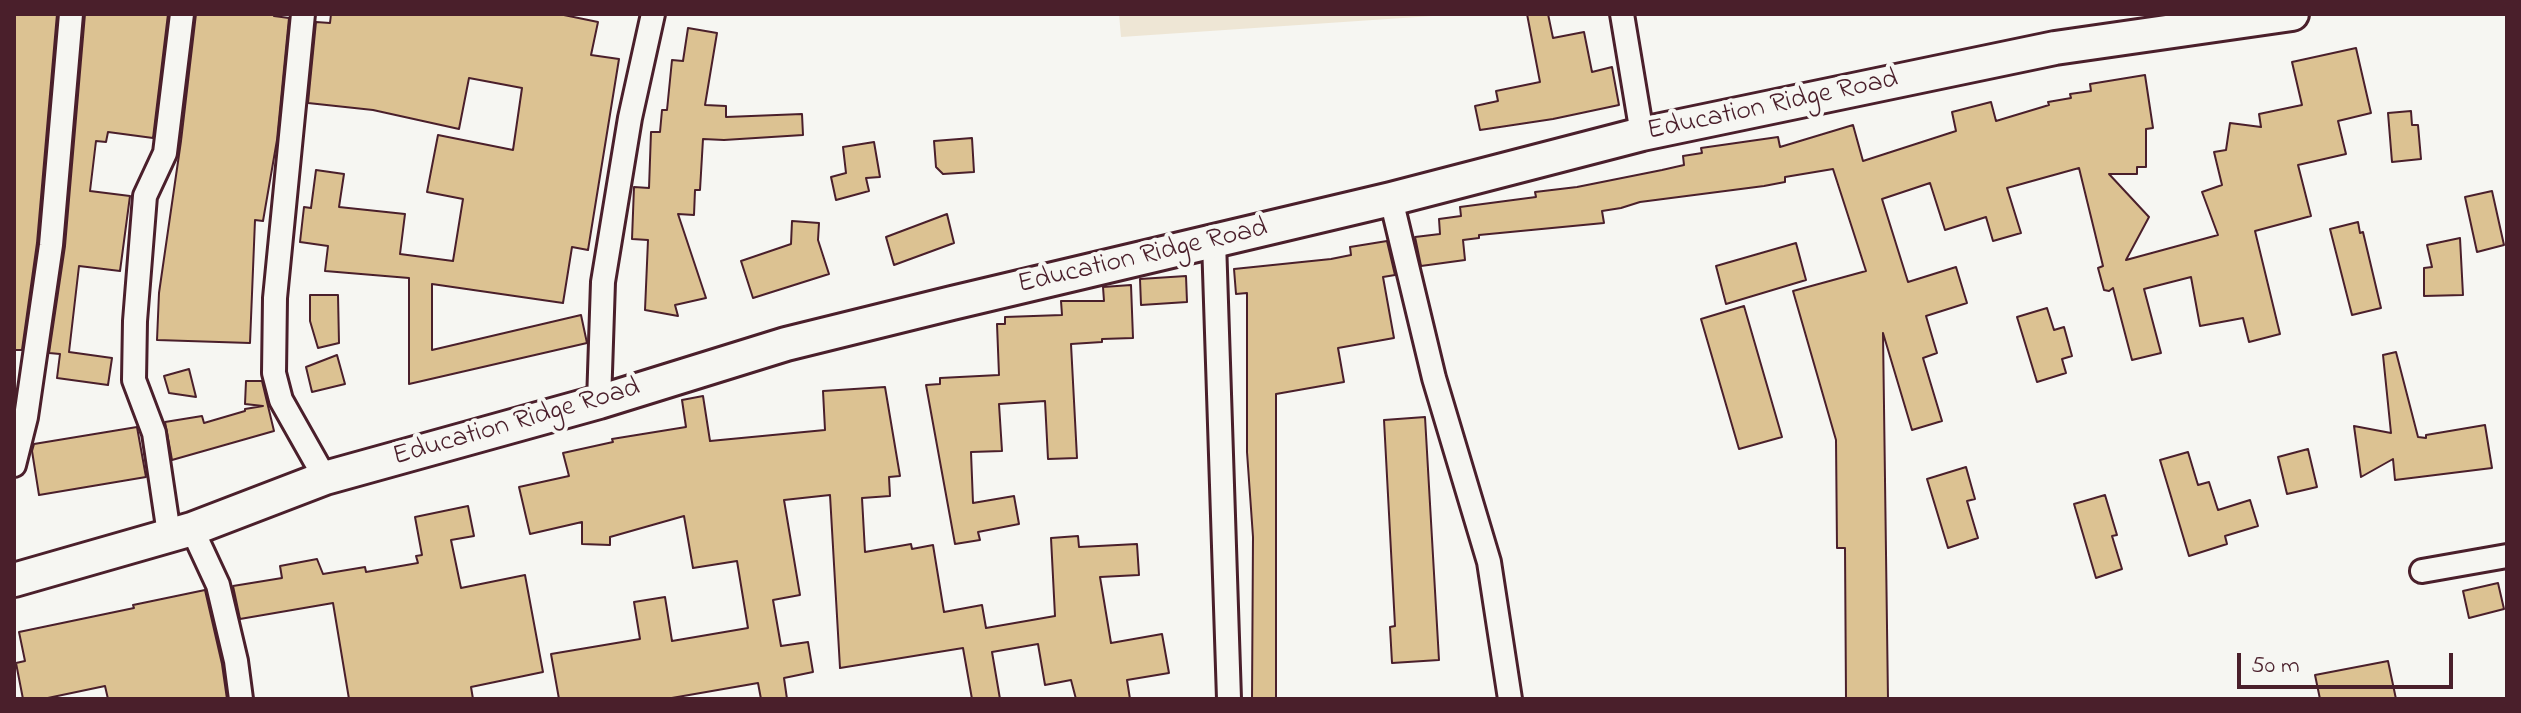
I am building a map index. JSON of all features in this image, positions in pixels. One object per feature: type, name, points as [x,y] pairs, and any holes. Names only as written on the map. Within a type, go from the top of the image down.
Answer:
[{"type":"main road","name":"Education Ridge Road","points":[[14,580],[180,532],[325,478],[599,402],[786,344],[1391,199],[1642,134],[2055,48],[2292,14]]},
{"type":"street","points":[[14,465],[26,417],[51,245],[71,14]]},
{"type":"street","points":[[182,14],[165,153],[145,196],[134,336],[134,380],[154,433],[180,532],[218,585],[236,661],[241,699]]},
{"type":"street","points":[[303,14],[275,298],[274,373],[281,400],[325,478]]},
{"type":"street","points":[[599,402],[603,282],[625,146],[653,14]]},
{"type":"street","points":[[1622,14],[1642,134]]},
{"type":"street","points":[[1391,199],[1434,378],[1489,562],[1510,699]]},
{"type":"street","points":[[1214,241],[1229,699]]},
{"type":"street","points":[[2422,571],[2507,556]]},
{"type":"shaded area","points":[[1119,14],[1462,14],[1121,37]]},
{"type":"building","points":[[14,14],[57,14],[37,243],[22,350],[14,350]]},
{"type":"building","points":[[85,14],[168,14],[153,138],[108,132],[106,142],[96,141],[90,191],[130,196],[120,271],[79,266],[69,352],[112,358],[108,385],[57,378],[60,354],[49,353],[65,246]]},
{"type":"building","points":[[196,14],[275,14],[289,18],[277,140],[263,221],[255,220],[250,343],[157,340],[159,293]]},
{"type":"building","points":[[331,14],[559,14],[598,22],[591,55],[619,59],[588,250],[572,247],[563,303],[432,284],[432,350],[581,315],[587,343],[409,384],[409,278],[325,271],[328,246],[300,242],[304,207],[311,208],[316,170],[344,174],[339,207],[405,214],[400,254],[453,261],[463,199],[427,192],[438,135],[513,150],[522,88],[469,78],[459,129],[373,110],[308,103],[316,22],[330,23]]},
{"type":"building","points":[[1527,14],[1548,14],[1553,38],[1584,32],[1592,72],[1612,67],[1619,105],[1480,130],[1475,106],[1498,101],[1496,91],[1540,82]]},
{"type":"building","points":[[688,28],[717,33],[705,105],[726,106],[726,117],[802,114],[803,135],[703,139],[700,190],[695,190],[694,215],[678,214],[706,298],[675,305],[678,316],[645,310],[648,240],[632,239],[634,187],[649,188],[651,132],[660,132],[662,110],[667,110],[672,60],[683,61]]},
{"type":"building","points":[[2356,48],[2371,113],[2338,121],[2346,154],[2298,165],[2311,216],[2255,231],[2280,334],[2249,342],[2243,318],[2200,326],[2191,277],[2144,289],[2161,353],[2132,360],[2113,288],[2104,290],[2098,268],[2103,266],[2079,168],[2007,188],[2021,233],[1993,241],[1986,217],[1945,230],[1930,183],[1882,199],[1908,282],[1956,267],[1967,303],[1926,316],[1937,353],[1923,358],[1942,421],[1912,430],[1883,333],[1888,699],[1846,699],[1845,548],[1837,548],[1836,440],[1793,291],[1866,271],[1833,169],[1785,177],[1785,182],[1764,186],[1640,202],[1602,211],[1604,223],[1479,235],[1479,238],[1463,240],[1465,260],[1421,266],[1415,237],[1440,234],[1439,219],[1461,216],[1460,207],[1536,197],[1535,192],[1577,187],[1684,165],[1683,156],[1702,153],[1701,148],[1778,137],[1780,147],[1853,125],[1863,161],[1956,131],[1952,112],[1991,102],[1996,121],[2049,105],[2048,102],[2071,98],[2070,94],[2091,91],[2090,84],[2145,75],[2153,128],[2146,129],[2146,167],[2137,167],[2137,174],[2109,174],[2149,217],[2126,260],[2218,235],[2202,192],[2222,185],[2214,152],[2226,150],[2230,123],[2261,127],[2259,114],[2302,105],[2292,62]]},
{"type":"building","points":[[2411,111],[2412,125],[2418,125],[2421,159],[2392,162],[2388,113]]},
{"type":"building","points":[[972,138],[974,172],[943,174],[936,167],[934,141]]},
{"type":"building","points":[[874,142],[880,177],[866,178],[869,191],[836,200],[831,177],[846,173],[843,147]]},
{"type":"building","points":[[2492,191],[2504,245],[2477,252],[2465,197]]},
{"type":"building","points":[[947,214],[954,243],[894,265],[886,237]]},
{"type":"building","points":[[792,221],[819,223],[818,240],[829,274],[753,298],[741,261],[791,244]]},
{"type":"building","points":[[2358,222],[2381,308],[2352,315],[2330,229]]},
{"type":"building","points":[[2460,238],[2463,295],[2424,296],[2424,268],[2432,267],[2427,245]]},
{"type":"building","points":[[1387,241],[1395,275],[1383,277],[1394,338],[1338,348],[1344,382],[1276,394],[1276,699],[1252,699],[1253,537],[1247,452],[1247,293],[1236,294],[1234,269],[1331,259],[1351,255],[1350,247]]},
{"type":"building","points":[[1796,243],[1806,280],[1726,304],[1716,266]]},
{"type":"building","points":[[1186,276],[1187,302],[1141,305],[1140,279]]},
{"type":"building","points":[[1131,285],[1133,338],[1071,344],[1077,458],[1048,459],[1045,401],[999,404],[1002,451],[971,452],[973,503],[1014,496],[1019,524],[978,532],[980,540],[955,544],[926,385],[940,384],[940,378],[999,375],[997,324],[1005,324],[1005,317],[1062,315],[1061,301],[1104,301],[1103,287]]},
{"type":"building","points":[[310,295],[338,295],[339,343],[318,348],[310,321]]},
{"type":"building","points":[[1744,306],[1782,437],[1739,449],[1701,319]]},
{"type":"building","points":[[2047,308],[2054,330],[2064,327],[2072,356],[2062,359],[2066,373],[2037,382],[2017,317]]},
{"type":"building","points":[[2396,352],[2418,437],[2485,425],[2492,468],[2395,480],[2393,459],[2361,477],[2354,426],[2391,433],[2383,355]]},
{"type":"building","points":[[337,355],[345,384],[312,392],[306,367]]},
{"type":"building","points":[[189,369],[196,397],[169,393],[164,376]]},
{"type":"building","points":[[246,381],[262,381],[274,431],[172,460],[165,422],[202,416],[204,423],[263,406],[245,404]]},
{"type":"building","points":[[885,387],[900,476],[889,477],[890,496],[862,498],[865,552],[911,544],[912,549],[933,545],[944,612],[982,605],[986,628],[1055,616],[1051,538],[1078,536],[1079,547],[1137,544],[1139,575],[1100,577],[1111,643],[1162,634],[1169,673],[1127,680],[1130,699],[1076,699],[1071,680],[1045,685],[1038,644],[992,652],[1000,699],[972,699],[963,648],[840,668],[830,495],[784,500],[800,595],[773,600],[781,646],[808,642],[813,672],[784,678],[787,699],[761,699],[758,683],[666,699],[559,699],[551,654],[640,639],[634,602],[665,597],[672,641],[748,628],[737,561],[693,568],[684,516],[610,537],[610,545],[582,544],[582,522],[530,534],[519,487],[569,476],[563,453],[613,442],[612,439],[686,427],[682,400],[703,396],[710,441],[825,430],[823,391]]},
{"type":"building","points":[[1425,417],[1439,660],[1392,663],[1390,627],[1395,626],[1384,420]]},
{"type":"building","points":[[137,427],[146,477],[39,495],[32,451],[34,444]]},
{"type":"building","points":[[2308,449],[2317,487],[2287,494],[2278,457]]},
{"type":"building","points":[[2188,452],[2198,485],[2209,482],[2218,510],[2250,500],[2258,526],[2225,536],[2227,544],[2189,556],[2160,460]]},
{"type":"building","points":[[1966,467],[1975,499],[1967,501],[1978,538],[1948,548],[1927,479]]},
{"type":"building","points":[[2105,495],[2117,535],[2112,536],[2122,569],[2096,578],[2074,504]]},
{"type":"building","points":[[468,506],[474,536],[451,540],[461,588],[525,575],[543,672],[471,687],[473,699],[349,699],[333,603],[240,619],[233,586],[282,578],[280,566],[317,559],[323,574],[365,567],[366,572],[418,563],[416,556],[422,555],[415,517]]},
{"type":"building","points":[[2498,583],[2504,609],[2469,618],[2463,591]]},
{"type":"building","points":[[205,590],[227,699],[108,699],[105,686],[43,699],[23,699],[16,663],[25,661],[19,632]]},
{"type":"building","points":[[2388,661],[2396,699],[2320,699],[2315,675]]}]
